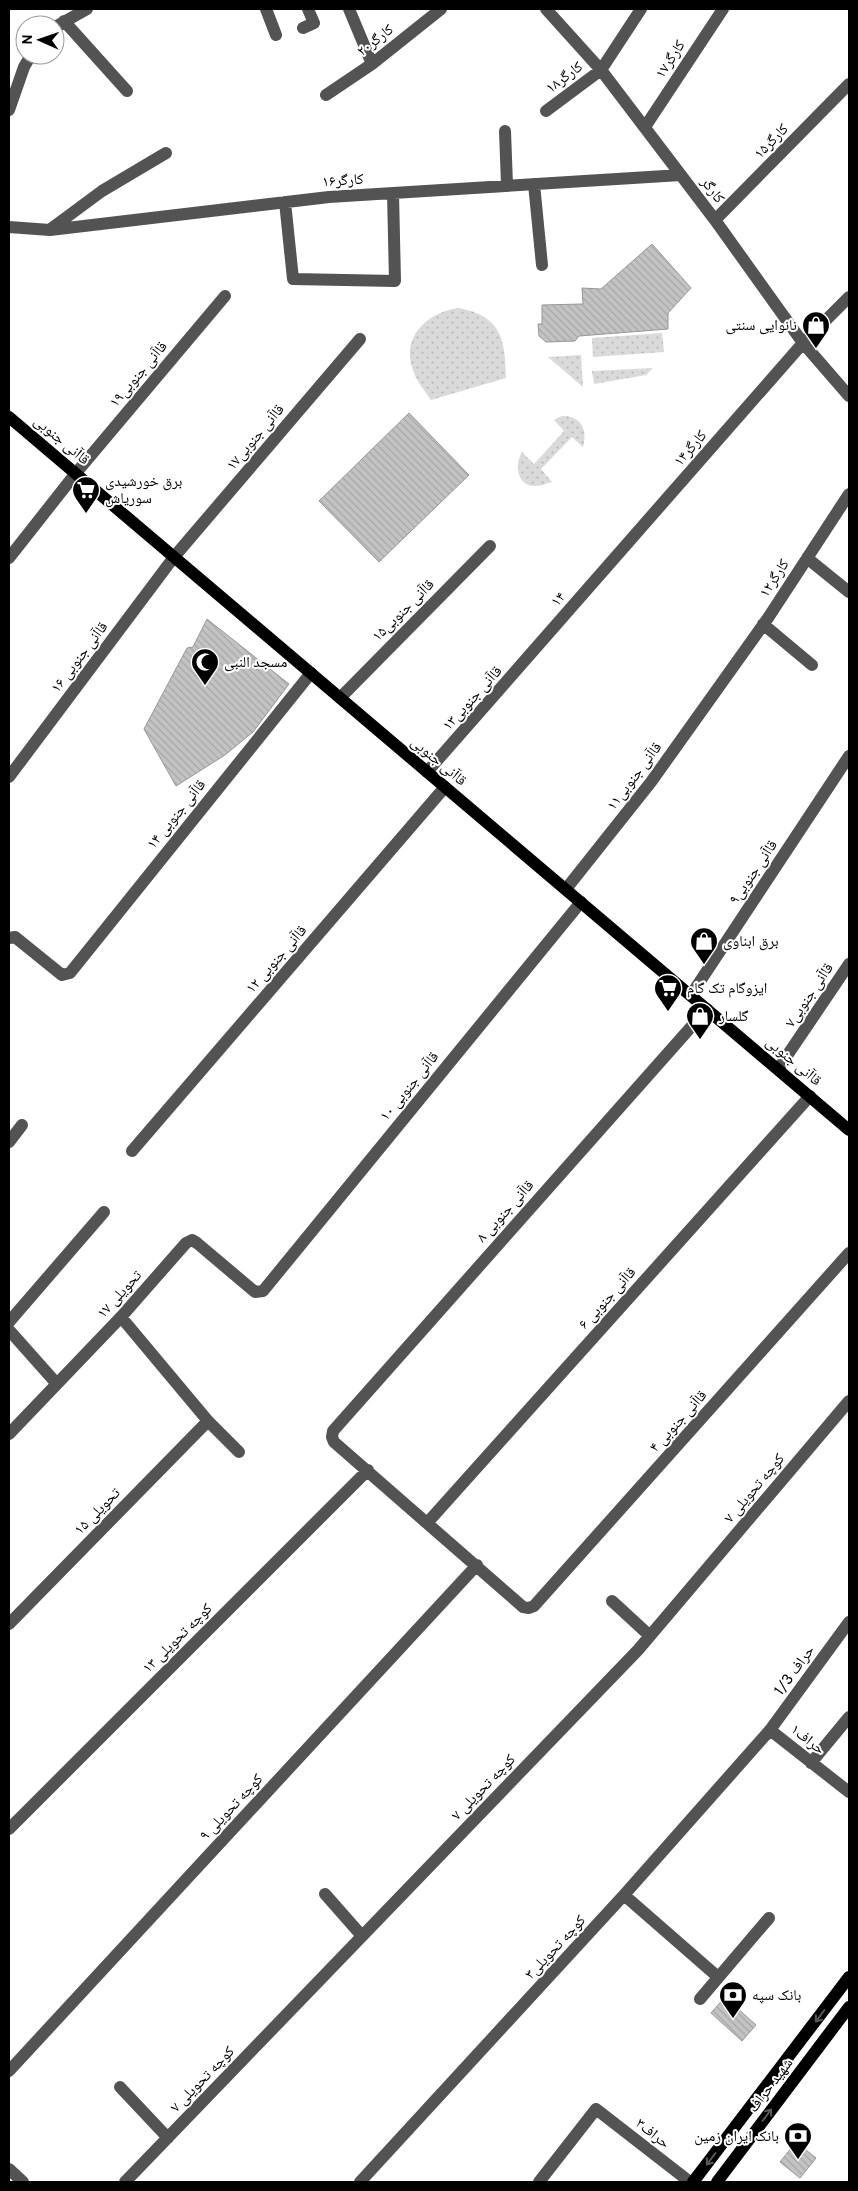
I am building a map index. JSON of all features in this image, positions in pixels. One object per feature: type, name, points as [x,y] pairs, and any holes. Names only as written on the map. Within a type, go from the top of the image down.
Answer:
[{"type":"main road","name":"قاآنی جنوبی","points":[[9,417],[849,1130]]},
{"type":"main road","points":[[692,2182],[849,1977]]},
{"type":"main road","name":"شهید حراف","points":[[717,2182],[849,2007]]},
{"type":"street","points":[[65,21],[87,9]]},
{"type":"street","points":[[266,9],[276,35]]},
{"type":"street","points":[[303,28],[314,23],[308,9]]},
{"type":"street","points":[[349,9],[372,64]]},
{"type":"street","name":"کارگر۲۰","points":[[326,95],[372,64],[441,9]]},
{"type":"street","name":"کارگر","points":[[546,9],[602,70],[715,220],[803,343],[849,396]]},
{"type":"street","points":[[602,70],[641,9]]},
{"type":"street","name":"کارگر۱۷","points":[[645,127],[723,9]]},
{"type":"street","points":[[65,29],[127,92]]},
{"type":"street","points":[[9,110],[25,65]]},
{"type":"street","name":"کارگر۱۸","points":[[546,111],[602,70]]},
{"type":"street","name":"کارگر۱۵","points":[[715,220],[849,84]]},
{"type":"street","points":[[505,131],[507,185]]},
{"type":"street","points":[[50,230],[102,192],[166,152]]},
{"type":"street","name":"کارگر۱۶","points":[[9,227],[50,230],[285,202],[507,185],[681,175]]},
{"type":"street","points":[[534,184],[542,266]]},
{"type":"street","points":[[285,202],[294,279],[395,282],[393,193]]},
{"type":"street","name":"قاآنی جنوبی۱۹","points":[[9,558],[76,473],[225,296]]},
{"type":"street","name":"کارگر۱۴","points":[[602,574],[803,343],[849,297]]},
{"type":"street","name":"قاآنی جنوبی۱۷","points":[[174,557],[360,339]]},
{"type":"street","name":"کارگر۱۲","points":[[724,679],[763,624],[849,494]]},
{"type":"street","name":"قاآنی جنوبی۱۵","points":[[340,698],[490,546]]},
{"type":"street","name":"قاآنی جنوبی ۱۶","points":[[9,777],[174,557]]},
{"type":"street","points":[[807,558],[849,592]]},
{"type":"street","name":"۱۴","points":[[540,645],[602,574]]},
{"type":"street","points":[[763,624],[812,665]]},
{"type":"street","name":"قاآنی جنوبی۱۳","points":[[427,772],[540,645]]},
{"type":"street","name":"قاآنی جنوبی ۱۴","points":[[9,938],[14,937],[62,975],[66,975],[311,673]]},
{"type":"street","name":"قاآنی جنوبی۱۱","points":[[566,889],[651,782],[724,679]]},
{"type":"street","name":"قاآنی جنوبی۹","points":[[691,995],[849,756]]},
{"type":"street","name":"قاآنی جنوبی ۱۲","points":[[132,1151],[445,787]]},
{"type":"street","name":"قاآنی جنوبی ۱۰","points":[[263,1291],[581,902]]},
{"type":"street","name":"قاآنی جنوبی۷","points":[[778,1069],[849,964]]},
{"type":"street","name":"قاآنی جنوبی ۸","points":[[368,1470],[332,1437],[333,1431],[707,1009]]},
{"type":"street","name":"قاآنی جنوبی ۶","points":[[428,1522],[810,1096]]},
{"type":"street","points":[[9,1142],[22,1125]]},
{"type":"street","points":[[9,1322],[104,1212]]},
{"type":"street","name":"تحویلی ۱۷","points":[[9,1434],[121,1317],[186,1242],[192,1240],[255,1292],[263,1291]]},
{"type":"street","name":"قاآنی جنوبی ۴","points":[[477,1564],[523,1607],[529,1608],[534,1606],[849,1253]]},
{"type":"street","points":[[121,1317],[208,1421],[239,1452]]},
{"type":"street","points":[[9,1330],[57,1384]]},
{"type":"street","name":"کوچه تحویلی ۷","points":[[126,2182],[650,1636],[849,1401]]},
{"type":"street","name":"تحویلی ۱۵","points":[[9,1624],[208,1421]]},
{"type":"street","points":[[368,1470],[477,1564]]},
{"type":"street","name":"کوچه تحویلی ۱۳","points":[[9,1829],[368,1470]]},
{"type":"street","name":"کوچه تحویلی ۹","points":[[9,2071],[477,1564]]},
{"type":"street","points":[[612,1601],[650,1636]]},
{"type":"street","name":"1/3 حراف","points":[[770,1730],[847,1626]]},
{"type":"street","points":[[811,1763],[849,1717]]},
{"type":"street","name":"حراف۱","points":[[770,1730],[849,1792]]},
{"type":"street","name":"کوچه تحویلی۳","points":[[360,2182],[624,1895],[770,1730]]},
{"type":"street","points":[[325,1894],[362,1936]]},
{"type":"street","points":[[624,1895],[718,1977]]},
{"type":"street","points":[[700,1999],[769,1918]]},
{"type":"street","points":[[120,2087],[168,2138]]},
{"type":"street","name":"۳حراف","points":[[540,2182],[596,2108],[692,2182]]},
{"type":"shaded area","points":[[459,308],[484,317],[493,324],[502,341],[506,378],[431,400],[416,377],[410,360],[413,338],[427,321],[436,315]]},
{"type":"shaded area","points":[[662,333],[664,352],[593,357],[592,338]]},
{"type":"shaded area","points":[[581,355],[583,387],[548,357]]},
{"type":"shaded area","points":[[653,368],[646,375],[594,384],[592,371]]},
{"type":"shaded area","points":[[562,416],[574,418],[582,425],[584,429],[583,447],[572,437],[541,469],[552,482],[540,486],[525,483],[521,479],[518,469],[522,452],[534,464],[564,431],[554,420]]},
{"type":"building","points":[[652,244],[691,288],[668,313],[668,329],[579,336],[575,341],[546,342],[539,336],[538,324],[542,324],[542,305],[583,304],[582,288],[601,289]]},
{"type":"building","points":[[409,413],[469,475],[379,562],[319,501]]},
{"type":"building","name":"مسجد النبی","points":[[207,619],[289,684],[253,732],[225,755],[176,786],[144,729],[187,648],[193,647]]},
{"type":"building","name":"بانک سپه","points":[[725,1997],[756,2025],[742,2041],[711,2013]]},
{"type":"building","name":"بانک ایران زمین","points":[[796,2142],[816,2158],[800,2178],[780,2162]]},
{"type":"place","name":"نانوایی سنتی","points":[[816,349]]},
{"type":"place","name":"برق خورشیدی سوریاش","points":[[86,514]]},
{"type":"place","name":"مسجد النبی","points":[[205,686]]},
{"type":"place","name":"برق ابناوی","points":[[704,965]]},
{"type":"place","name":"ایزوگام تک گام","points":[[668,1012]]},
{"type":"place","name":"گلسار","points":[[700,1040]]},
{"type":"place","name":"بانک سپه","points":[[733,2019]]},
{"type":"place","name":"بانک ایران زمین","points":[[798,2160]]}]
